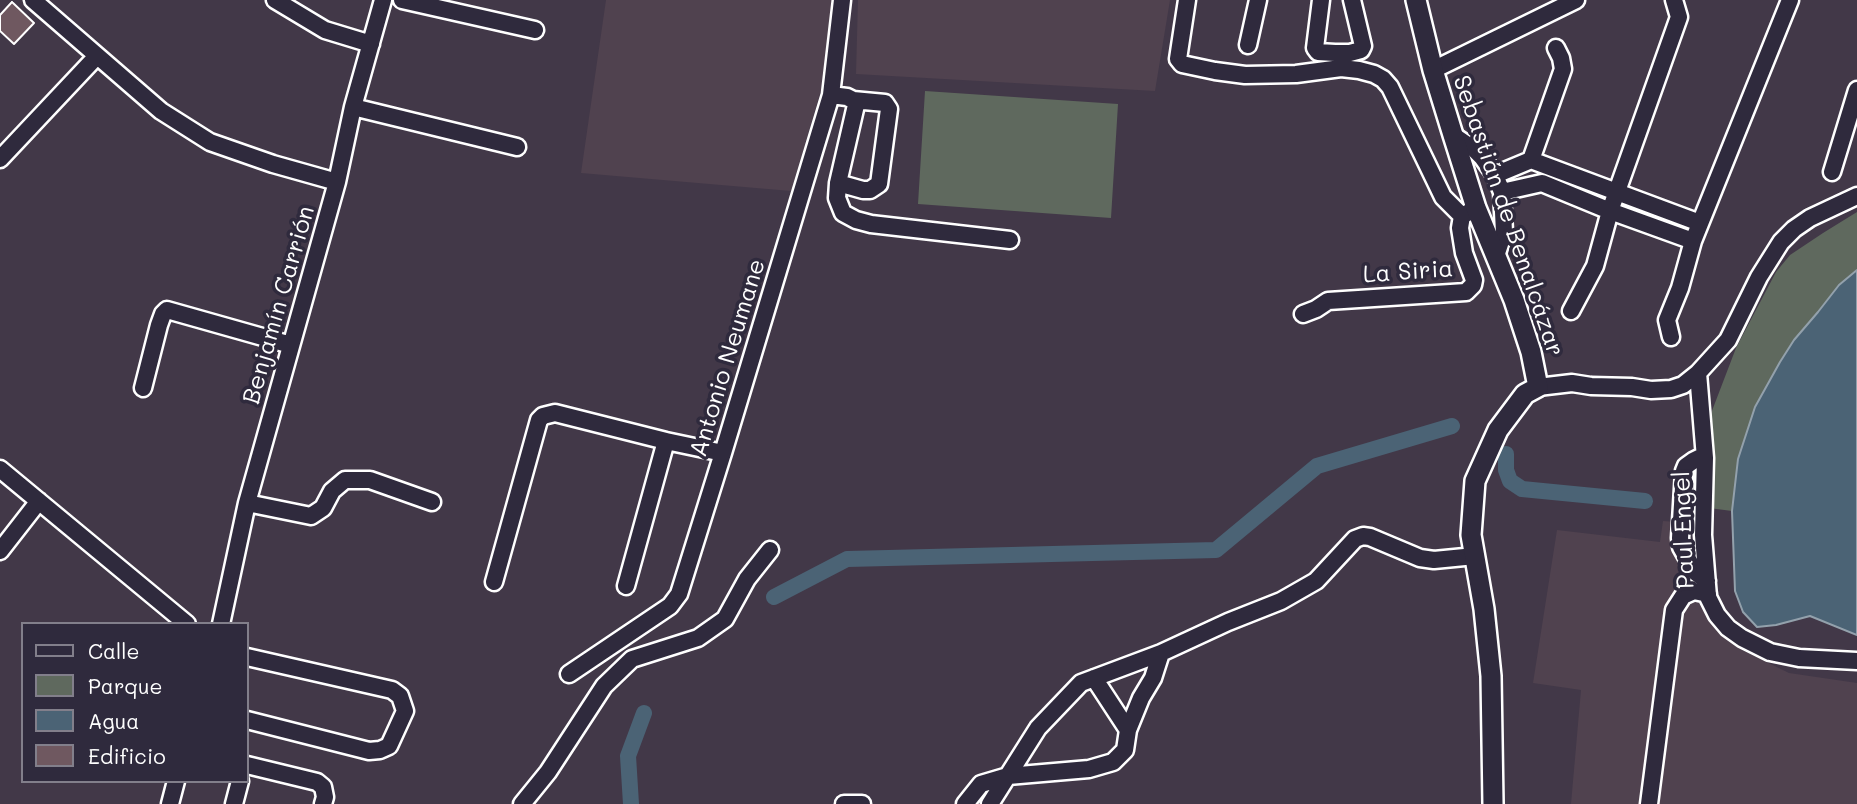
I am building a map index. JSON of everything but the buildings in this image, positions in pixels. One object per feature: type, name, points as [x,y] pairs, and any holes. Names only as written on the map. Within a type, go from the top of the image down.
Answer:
[{"type":"main road","name":"Sebastián de Benalcázar","points":[[1416,0],[1433,70],[1453,135],[1469,212],[1496,256],[1514,300],[1531,352],[1538,387],[1525,394],[1498,430],[1475,481],[1471,535],[1485,609],[1491,676],[1493,804]]},
{"type":"street","points":[[33,0],[161,111],[210,142],[337,182]]},
{"type":"street","points":[[275,0],[325,30],[370,44]]},
{"type":"street","name":"Benjamín Carrión","points":[[221,622],[247,503],[337,182],[353,107],[383,0]]},
{"type":"street","points":[[402,0],[535,30]]},
{"type":"street","name":"Antonio Neumane","points":[[569,674],[670,606],[679,594],[831,95],[842,0]]},
{"type":"street","points":[[1187,0],[1178,59],[1182,64],[1215,72],[1245,75],[1296,74],[1340,68],[1359,70],[1383,79],[1390,87],[1443,197],[1469,212]]},
{"type":"street","points":[[1248,45],[1258,0]]},
{"type":"street","points":[[1321,0],[1315,48],[1318,52],[1335,53],[1362,50],[1364,43],[1352,0]]},
{"type":"street","points":[[1433,70],[1576,0]]},
{"type":"street","points":[[1571,311],[1595,266],[1616,192],[1679,17],[1674,0]]},
{"type":"street","points":[[1671,337],[1667,320],[1693,241],[1790,0]]},
{"type":"street","points":[[1531,160],[1563,69],[1556,48]]},
{"type":"street","points":[[0,159],[97,56]]},
{"type":"street","points":[[1832,172],[1851,127],[1857,90]]},
{"type":"street","points":[[831,95],[886,103],[889,113],[879,184],[870,190],[863,190],[838,183]]},
{"type":"street","points":[[853,100],[856,105],[838,183],[837,198],[843,213],[871,224],[1010,240]]},
{"type":"street","points":[[353,107],[517,147]]},
{"type":"street","points":[[1453,135],[1475,149],[1494,175],[1502,192],[1504,232],[1496,256]]},
{"type":"street","points":[[1494,175],[1531,160],[1700,223]]},
{"type":"street","points":[[1502,192],[1542,183],[1693,241]]},
{"type":"street","points":[[1538,387],[1572,383],[1651,390],[1683,385],[1698,373],[1728,340],[1759,277],[1780,242],[1810,218],[1857,196]]},
{"type":"street","name":"La Siria","points":[[1303,314],[1328,301],[1466,292],[1474,280],[1464,253],[1460,228],[1469,212]]},
{"type":"street","points":[[143,388],[159,325],[167,310],[291,345]]},
{"type":"street","name":"Paul Engel","points":[[1698,373],[1705,458],[1703,535],[1707,588],[1717,615],[1728,628],[1742,638],[1770,652],[1799,659],[1857,661]]},
{"type":"street","points":[[494,582],[539,420],[543,416],[555,413],[723,453]]},
{"type":"street","points":[[626,586],[666,441]]},
{"type":"street","points":[[1649,804],[1674,610],[1683,596],[1707,588],[1681,547],[1684,471],[1693,461],[1705,458]]},
{"type":"street","points":[[0,469],[185,622]]},
{"type":"street","points":[[247,503],[311,516],[323,508],[332,491],[345,481],[370,481],[432,502]]},
{"type":"street","points":[[0,551],[39,501]]},
{"type":"street","points":[[990,804],[1038,728],[1081,683],[1161,653],[1281,601],[1316,581],[1355,539],[1370,537],[1419,558],[1434,560],[1475,556]]},
{"type":"street","points":[[522,804],[548,772],[604,686],[632,659],[698,638],[725,619],[747,579],[769,550]]},
{"type":"street","points":[[965,804],[981,785],[1008,776],[1089,769],[1113,762],[1125,750],[1128,730],[1141,698],[1153,678],[1161,653]]},
{"type":"street","points":[[248,657],[392,690],[400,696],[405,711],[389,746],[369,751],[248,720]]},
{"type":"street","points":[[1094,678],[1128,730]]},
{"type":"street","points":[[248,765],[317,782],[323,787],[323,804]]},
{"type":"street","points":[[170,804],[175,783]]},
{"type":"street","points":[[234,804],[239,783]]},
{"type":"street","points":[[844,804],[862,804]]},
{"type":"shaded area","points":[[606,0],[832,0],[821,90],[791,191],[581,173]]},
{"type":"shaded area","points":[[858,0],[1170,0],[1155,91],[856,74]]},
{"type":"shaded area","points":[[1663,521],[1690,523],[1698,594],[1712,624],[1742,650],[1789,673],[1857,683],[1857,804],[1571,804],[1581,690],[1533,683],[1557,530],[1660,542]]},
{"type":"green space","points":[[925,91],[1118,104],[1111,218],[918,204]]},
{"type":"green space","points":[[1857,212],[1857,270],[1750,422],[1738,459],[1732,511],[1709,508],[1707,456],[1710,416],[1736,348],[1776,272],[1790,255]]},
{"type":"water","points":[[1857,270],[1857,635],[1810,616],[1757,627],[1743,612],[1735,591],[1732,511],[1738,459],[1755,407],[1780,362],[1794,340],[1839,285]]},
{"type":"waterway","points":[[774,597],[847,559],[1216,550],[1317,466],[1452,426]]},
{"type":"waterway","points":[[1506,454],[1506,470],[1510,481],[1522,489],[1645,501]]},
{"type":"waterway","points":[[631,804],[628,756],[644,713]]}]
